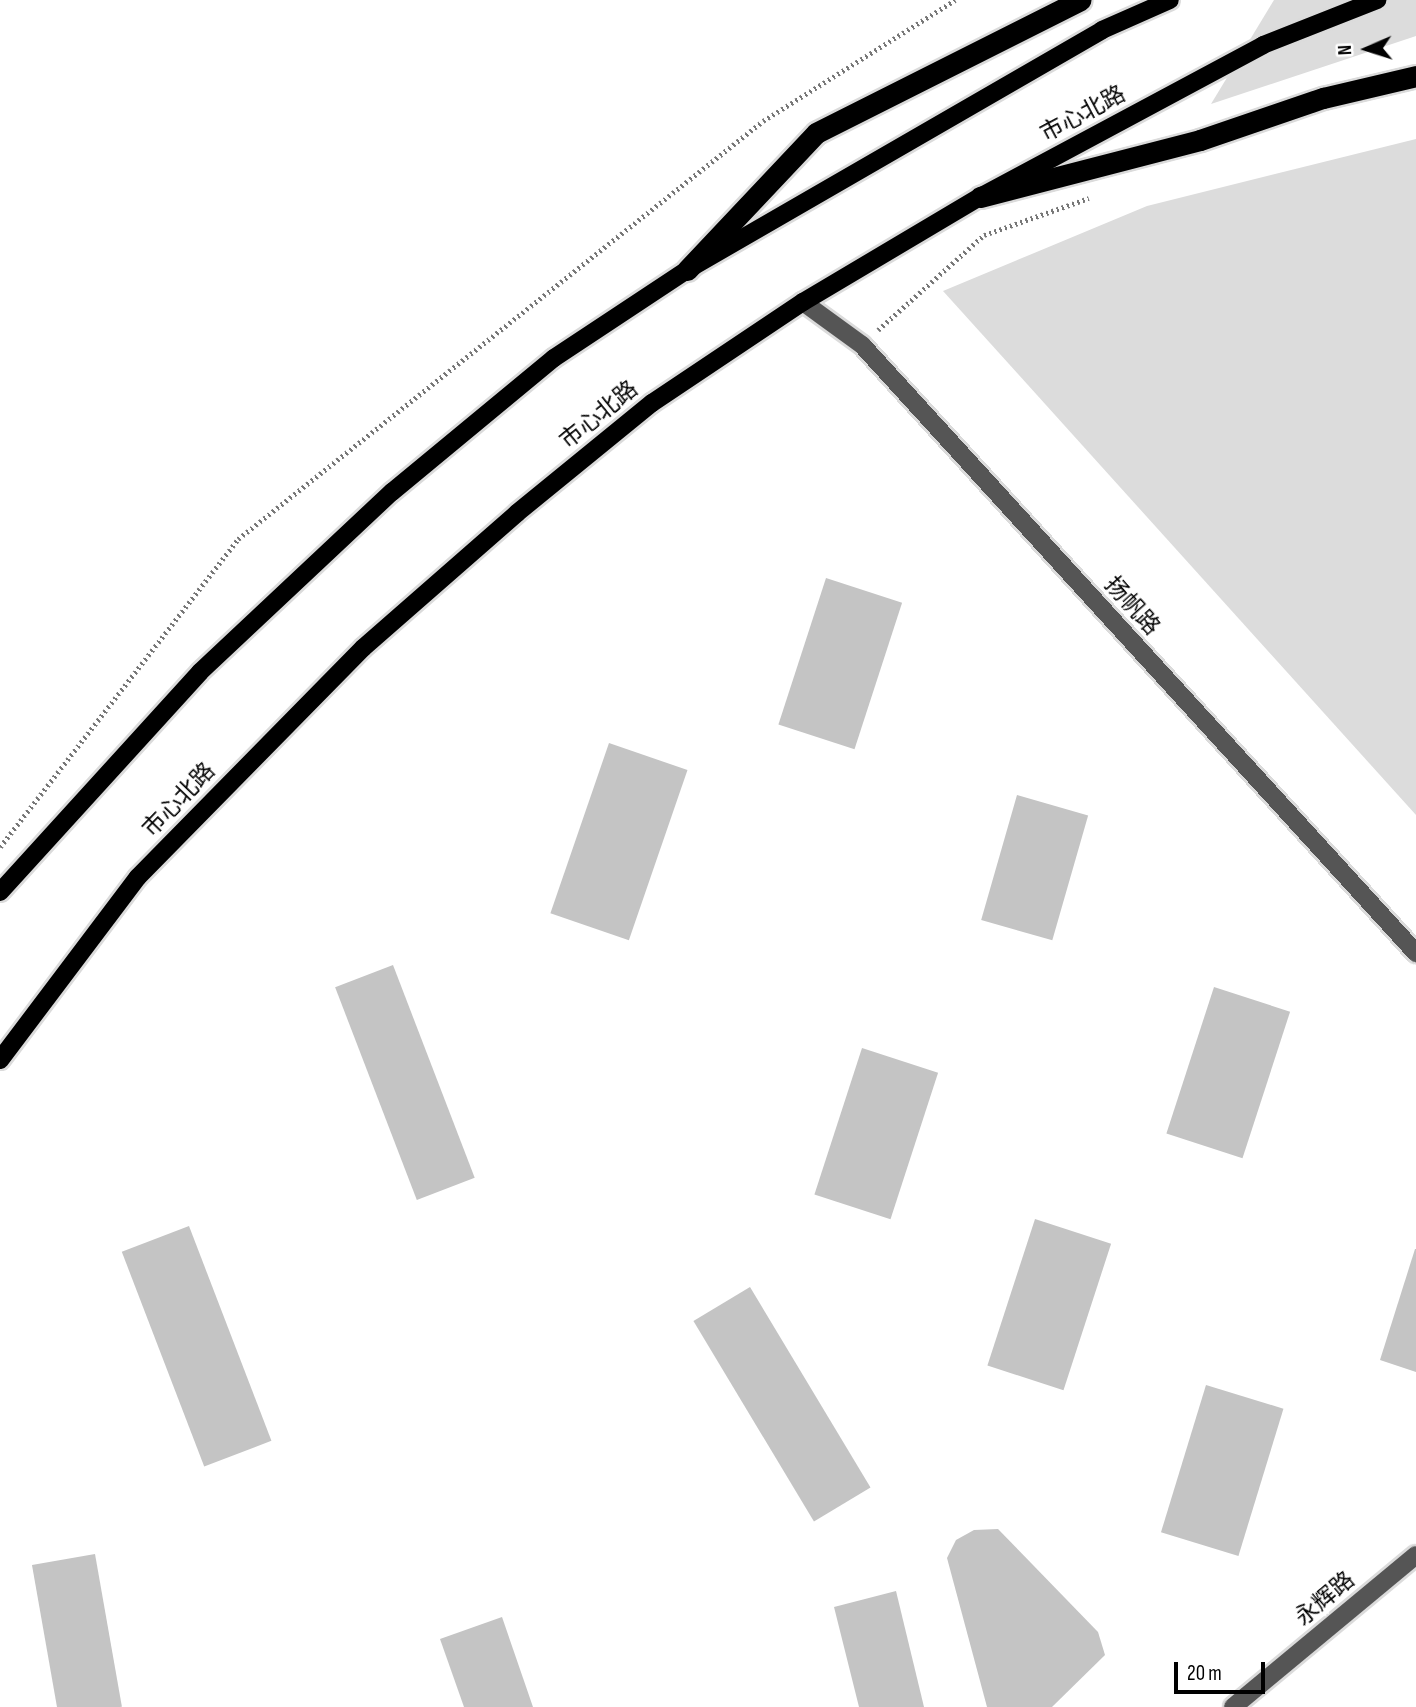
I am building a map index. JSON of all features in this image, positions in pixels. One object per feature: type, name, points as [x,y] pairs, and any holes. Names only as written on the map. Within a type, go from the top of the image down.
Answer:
[{"type":"highway","points":[[687,270],[816,133],[1080,0]]},
{"type":"highway","points":[[980,197],[1200,141],[1323,98],[1416,76]]},
{"type":"main road","points":[[0,892],[200,672],[392,492],[554,358],[687,270],[1102,30],[1170,0]]},
{"type":"main road","name":"市心北路","points":[[0,1060],[138,877],[363,648],[652,403],[803,302],[980,197],[1263,45],[1377,0]]},
{"type":"street","name":"扬帆路","points":[[803,302],[862,345],[1416,953]]},
{"type":"street","name":"永辉路","points":[[1233,1707],[1416,1555]]},
{"type":"path","points":[[0,847],[238,539],[764,121],[955,0]]},
{"type":"path","points":[[862,345],[984,235],[1095,196]]},
{"type":"shaded area","points":[[1274,0],[1416,0],[1416,36],[1211,104]]},
{"type":"shaded area","points":[[1416,139],[1416,815],[943,291],[1147,206]]},
{"type":"building","points":[[826,578],[902,603],[854,749],[778,724]]},
{"type":"building","points":[[609,743],[687,770],[629,940],[550,913]]},
{"type":"building","points":[[1017,795],[1088,815],[1052,940],[981,920]]},
{"type":"building","points":[[393,965],[475,1178],[417,1200],[335,987]]},
{"type":"building","points":[[1214,987],[1290,1012],[1242,1158],[1166,1133]]},
{"type":"building","points":[[862,1048],[938,1073],[890,1219],[814,1194]]},
{"type":"building","points":[[1035,1219],[1111,1244],[1063,1390],[987,1365]]},
{"type":"building","points":[[189,1226],[271,1441],[204,1467],[122,1252]]},
{"type":"building","points":[[1416,1249],[1416,1372],[1380,1360]]},
{"type":"building","points":[[750,1287],[871,1488],[814,1522],[693,1321]]},
{"type":"building","points":[[1206,1385],[1283,1409],[1238,1556],[1161,1532]]},
{"type":"building","points":[[998,1529],[1098,1632],[1105,1655],[1052,1707],[987,1707],[947,1558],[956,1540],[974,1530]]},
{"type":"building","points":[[95,1554],[122,1707],[57,1707],[32,1565]]},
{"type":"building","points":[[896,1591],[924,1707],[859,1707],[834,1607]]},
{"type":"building","points":[[502,1617],[533,1707],[464,1707],[440,1639]]}]
